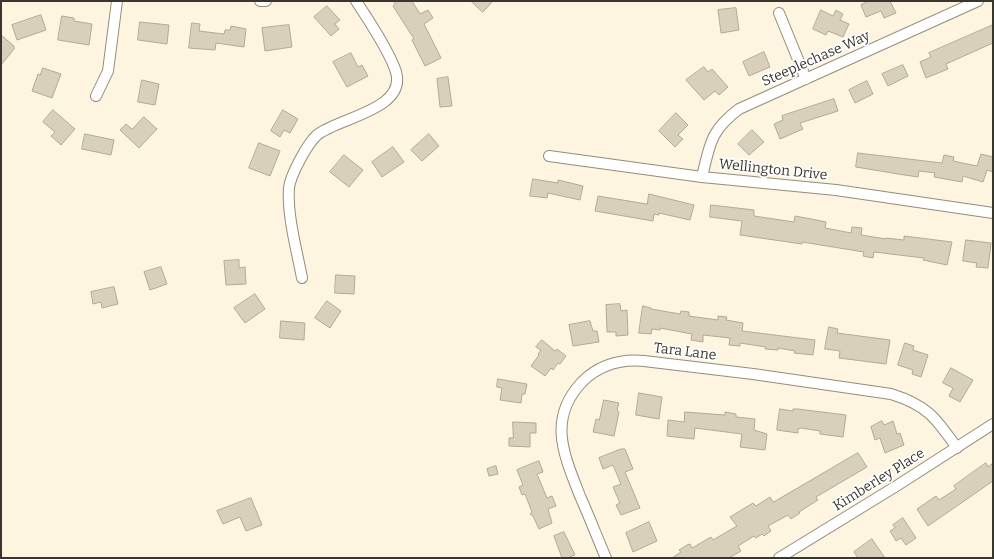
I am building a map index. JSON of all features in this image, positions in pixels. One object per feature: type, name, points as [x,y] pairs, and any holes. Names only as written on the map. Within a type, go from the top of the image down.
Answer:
[{"type":"street","points":[[96,96],[108,71],[117,1]]},
{"type":"street","points":[[260,1],[266,1]]},
{"type":"street","points":[[302,278],[291,218],[289,188],[303,154],[317,135],[370,110],[390,98],[396,88],[396,73],[381,42],[356,1]]},
{"type":"street","name":"Steeplechase Way","points":[[702,177],[711,139],[724,120],[740,109],[973,2]]},
{"type":"street","points":[[779,13],[806,79]]},
{"type":"street","name":"Wellington Drive","points":[[549,156],[702,177],[836,190],[993,213]]},
{"type":"street","name":"Tara Lane","points":[[606,558],[565,458],[562,449],[561,430],[566,408],[576,389],[592,374],[610,364],[631,360],[644,361],[753,374],[891,394],[908,399],[928,411],[957,448]]},
{"type":"street","name":"Kimberley Place","points":[[779,558],[957,448],[993,424]]},
{"type":"building","points":[[393,1],[412,1],[420,14],[428,10],[433,18],[424,24],[441,58],[425,66],[412,40],[414,39],[393,6],[395,4]]},
{"type":"building","points":[[471,1],[493,1],[483,12]]},
{"type":"building","points":[[869,1],[890,1],[896,13],[884,18],[881,11],[866,17],[861,5]]},
{"type":"building","points":[[327,6],[340,20],[335,24],[339,29],[331,36],[314,17]]},
{"type":"building","points":[[736,8],[739,30],[721,33],[718,10]]},
{"type":"building","points":[[821,10],[833,16],[836,10],[843,14],[840,20],[849,24],[843,37],[828,31],[826,35],[813,29]]},
{"type":"building","points":[[41,15],[46,30],[17,40],[12,25]]},
{"type":"building","points":[[62,16],[74,18],[74,21],[92,24],[89,45],[58,40]]},
{"type":"building","points":[[140,22],[169,25],[167,44],[138,40]]},
{"type":"building","points":[[192,23],[200,24],[199,31],[224,34],[225,30],[230,30],[231,26],[246,29],[244,47],[216,43],[215,50],[189,48]]},
{"type":"building","points":[[289,25],[292,47],[265,51],[262,28]]},
{"type":"building","points":[[993,25],[993,43],[946,64],[948,69],[926,78],[920,62],[931,57],[929,53]]},
{"type":"building","points":[[1,35],[14,46],[14,49],[1,65]]},
{"type":"building","points":[[764,52],[770,67],[749,76],[743,62]]},
{"type":"building","points":[[351,53],[358,67],[362,65],[368,76],[347,87],[333,62]]},
{"type":"building","points":[[903,65],[908,76],[888,86],[882,74]]},
{"type":"building","points":[[704,67],[708,72],[712,69],[728,87],[719,95],[715,91],[704,100],[686,80]]},
{"type":"building","points":[[43,68],[61,74],[52,98],[32,91],[38,74],[40,75]]},
{"type":"building","points":[[448,77],[452,106],[440,107],[437,79]]},
{"type":"building","points":[[142,80],[159,84],[155,105],[138,102]]},
{"type":"building","points":[[867,81],[873,94],[855,103],[849,90]]},
{"type":"building","points":[[834,99],[838,111],[800,123],[803,129],[780,139],[774,124],[783,120],[782,116]]},
{"type":"building","points":[[53,110],[75,129],[61,145],[51,136],[55,132],[43,122]]},
{"type":"building","points":[[283,110],[298,119],[290,133],[284,130],[280,137],[271,131]]},
{"type":"building","points":[[676,113],[688,125],[678,135],[683,139],[675,147],[659,131]]},
{"type":"building","points":[[144,117],[157,129],[139,148],[120,130],[126,124],[132,129]]},
{"type":"building","points":[[752,130],[764,142],[749,155],[738,144]]},
{"type":"building","points":[[85,134],[114,140],[111,155],[82,149]]},
{"type":"building","points":[[429,134],[439,146],[422,161],[411,150]]},
{"type":"building","points":[[259,143],[280,151],[270,176],[249,168]]},
{"type":"building","points":[[393,147],[404,162],[382,177],[372,162]]},
{"type":"building","points":[[858,153],[942,163],[944,155],[954,157],[953,161],[977,166],[981,154],[993,157],[993,172],[987,170],[983,182],[963,176],[962,182],[934,177],[935,173],[919,171],[918,177],[856,167]]},
{"type":"building","points":[[344,155],[363,170],[349,187],[330,172]]},
{"type":"building","points":[[533,179],[558,183],[558,180],[583,186],[580,200],[548,193],[547,198],[530,196]]},
{"type":"building","points":[[649,194],[694,205],[690,220],[659,213],[659,215],[654,214],[653,221],[595,211],[598,196],[647,204]]},
{"type":"building","points":[[711,205],[754,210],[754,216],[794,222],[795,216],[826,222],[825,228],[851,233],[852,227],[862,228],[861,235],[886,239],[904,240],[904,236],[952,242],[947,265],[923,260],[924,258],[874,252],[873,258],[863,256],[864,252],[802,242],[802,244],[740,235],[742,221],[710,217]]},
{"type":"building","points":[[966,240],[991,243],[988,268],[976,267],[977,263],[963,261]]},
{"type":"building","points":[[239,260],[239,268],[245,267],[246,284],[226,285],[224,261]]},
{"type":"building","points":[[161,267],[167,284],[150,290],[144,272]]},
{"type":"building","points":[[336,275],[355,276],[354,294],[335,293]]},
{"type":"building","points":[[114,287],[118,304],[102,308],[101,302],[93,304],[91,292]]},
{"type":"building","points":[[255,294],[265,309],[245,323],[234,308]]},
{"type":"building","points":[[327,301],[341,311],[330,328],[315,318]]},
{"type":"building","points":[[620,304],[621,311],[627,310],[628,335],[616,336],[616,332],[607,332],[606,305]]},
{"type":"building","points":[[643,306],[651,309],[680,314],[681,311],[689,312],[689,316],[718,320],[718,316],[727,317],[726,320],[743,323],[742,331],[815,340],[813,355],[794,353],[795,351],[778,348],[778,350],[765,349],[766,347],[740,343],[740,346],[729,345],[730,338],[703,335],[703,342],[691,340],[692,334],[660,328],[660,330],[652,329],[651,334],[639,333]]},
{"type":"building","points":[[281,321],[305,323],[304,340],[280,338]]},
{"type":"building","points":[[590,321],[593,331],[597,331],[599,342],[573,346],[569,325]]},
{"type":"building","points":[[829,327],[838,329],[837,333],[890,340],[886,364],[839,358],[840,351],[825,349]]},
{"type":"building","points":[[542,340],[555,351],[557,349],[566,356],[553,370],[551,368],[545,376],[531,366],[539,355],[538,354],[541,350],[536,347]]},
{"type":"building","points":[[905,343],[914,346],[913,350],[928,355],[921,377],[912,374],[913,370],[898,365]]},
{"type":"building","points":[[951,368],[973,380],[960,402],[949,396],[953,388],[943,383]]},
{"type":"building","points":[[498,379],[527,384],[525,394],[522,394],[521,403],[500,400],[502,388],[497,387]]},
{"type":"building","points":[[639,393],[662,397],[659,419],[636,415]]},
{"type":"building","points":[[604,400],[619,403],[617,410],[619,412],[614,436],[593,432],[596,419],[599,420]]},
{"type":"building","points":[[780,409],[793,411],[793,409],[798,409],[846,415],[843,437],[820,434],[820,431],[801,428],[798,429],[798,433],[777,430]]},
{"type":"building","points":[[685,412],[725,415],[725,412],[736,414],[736,417],[755,419],[754,430],[767,434],[765,450],[740,447],[742,434],[695,428],[694,439],[667,436],[668,420],[684,422]]},
{"type":"building","points":[[882,421],[884,425],[893,421],[897,434],[900,433],[904,445],[885,453],[880,438],[875,440],[871,427]]},
{"type":"building","points":[[513,422],[536,423],[536,433],[530,433],[530,447],[509,446],[509,438],[513,438]]},
{"type":"building","points":[[621,449],[625,449],[633,469],[625,472],[640,508],[621,515],[616,505],[620,503],[613,487],[621,484],[613,465],[603,469],[599,458]]},
{"type":"building","points":[[858,453],[867,467],[816,497],[818,500],[791,519],[788,515],[768,526],[771,531],[764,536],[762,534],[756,538],[754,536],[738,546],[741,551],[729,558],[672,558],[681,552],[679,550],[687,545],[690,544],[692,548],[711,537],[713,540],[737,526],[730,517],[753,503],[756,506],[770,497],[773,502]]},
{"type":"building","points":[[539,461],[543,472],[537,474],[547,498],[552,496],[556,506],[548,509],[552,523],[539,529],[533,516],[530,514],[532,512],[525,494],[522,495],[519,487],[523,485],[517,470]]},
{"type":"building","points":[[986,463],[988,467],[993,463],[993,481],[928,526],[917,509],[936,496],[939,500],[956,489],[954,486]]},
{"type":"building","points":[[496,466],[498,474],[489,476],[487,469]]},
{"type":"building","points":[[251,498],[262,525],[246,531],[240,517],[223,524],[217,511]]},
{"type":"building","points":[[903,518],[916,538],[906,545],[901,538],[896,541],[890,531],[895,528],[893,525]]},
{"type":"building","points":[[649,522],[657,541],[633,552],[626,533]]},
{"type":"building","points":[[564,532],[575,555],[567,558],[562,558],[554,536]]},
{"type":"building","points":[[872,539],[885,558],[858,558],[854,552]]}]
